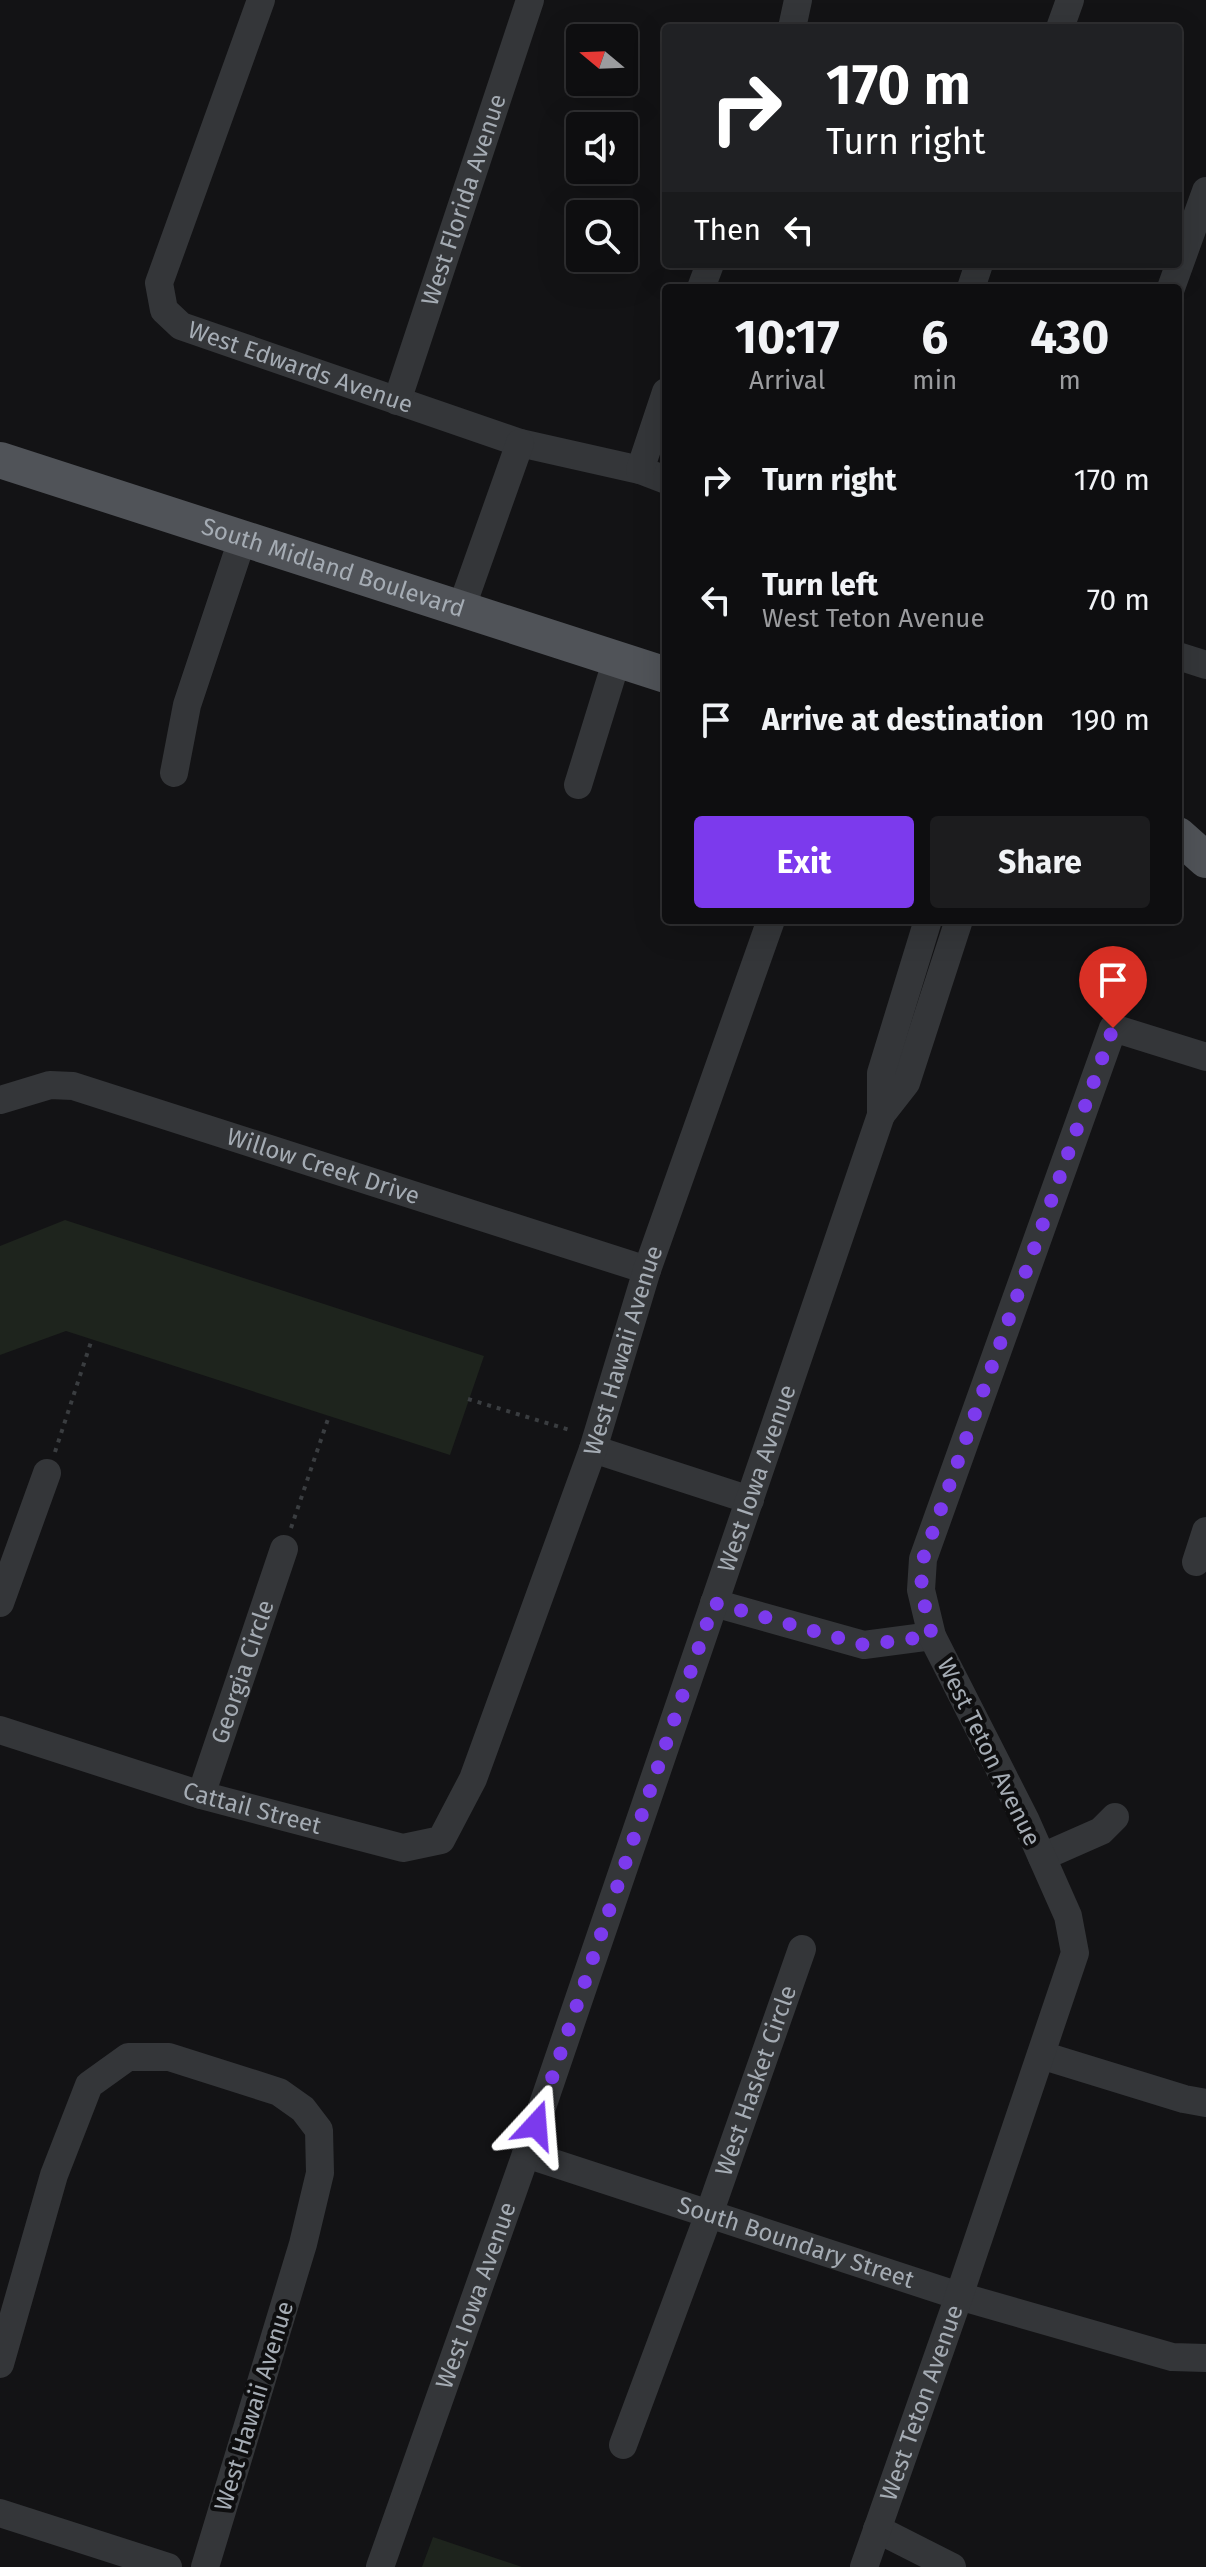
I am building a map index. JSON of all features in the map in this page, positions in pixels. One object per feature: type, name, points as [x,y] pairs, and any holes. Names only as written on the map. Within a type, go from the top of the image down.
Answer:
[{"type":"main road","name":"South Midland Boulevard","points":[[0,460],[662,674]]},
{"type":"main road","points":[[1182,839],[1206,860],[1182,866]]},
{"type":"street","name":"West Edwards Avenue","points":[[261,0],[159,283],[164,310],[181,326],[520,443],[653,475]]},
{"type":"street","name":"West Florida Avenue","points":[[397,401],[530,0]]},
{"type":"street","points":[[793,24],[798,0]]},
{"type":"street","points":[[1061,24],[1070,0]]},
{"type":"street","points":[[1182,258],[1206,191]]},
{"type":"street","points":[[653,475],[662,418]]},
{"type":"street","points":[[461,609],[520,443]]},
{"type":"street","points":[[174,773],[187,705],[242,540]]},
{"type":"street","points":[[1182,657],[1206,665]]},
{"type":"street","points":[[578,785],[617,659]]},
{"type":"street","name":"West Hawaii Avenue","points":[[473,1779],[594,1443],[647,1270],[770,924]]},
{"type":"street","name":"West Iowa Avenue","points":[[380,2567],[526,2154],[881,1115],[881,1073],[927,924]]},
{"type":"street","name":"West Iowa Avenue","points":[[881,1115],[906,1083],[958,924]]},
{"type":"street","name":"West Teton Avenue","points":[[864,2567],[1075,1953],[1068,1916],[1042,1857],[932,1636],[921,1590],[923,1559],[1113,1028],[1206,1057]]},
{"type":"street","name":"Willow Creek Drive","points":[[0,1100],[50,1085],[73,1086],[647,1270]]},
{"type":"street","points":[[594,1443],[750,1500]]},
{"type":"street","points":[[0,1603],[47,1473]]},
{"type":"street","points":[[1196,1562],[1206,1531]]},
{"type":"street","name":"Georgia Circle","points":[[201,1795],[284,1549]]},
{"type":"street","points":[[714,1603],[864,1645],[932,1636]]},
{"type":"street","name":"Cattail Street","points":[[0,1730],[201,1795],[403,1848],[441,1840],[473,1779]]},
{"type":"street","points":[[1042,1857],[1101,1831],[1115,1817]]},
{"type":"street","name":"West Hasket Circle","points":[[623,2445],[709,2214],[802,1949]]},
{"type":"street","points":[[1041,2055],[1206,2103]]},
{"type":"street","name":"West Hawaii Avenue","points":[[0,2364],[54,2175],[89,2085],[128,2057],[169,2057],[279,2092],[303,2109],[319,2130],[320,2173],[303,2244],[205,2567]]},
{"type":"street","name":"South Boundary Street","points":[[526,2154],[959,2296],[1172,2357],[1206,2358]]},
{"type":"street","points":[[0,2513],[168,2567]]},
{"type":"street","points":[[877,2529],[952,2567]]},
{"type":"path","points":[[47,1473],[92,1339]]},
{"type":"path","points":[[468,1399],[594,1443]]},
{"type":"path","points":[[284,1549],[329,1416]]},
{"type":"shaded area","points":[[65,1220],[484,1356],[450,1455],[66,1331],[0,1355],[0,1246]]},
{"type":"shaded area","points":[[433,2537],[522,2567],[422,2567]]},
{"type":"route","points":[[536,2125],[714,1603],[864,1645],[932,1636],[921,1590],[923,1559],[1113,1028]]}]
